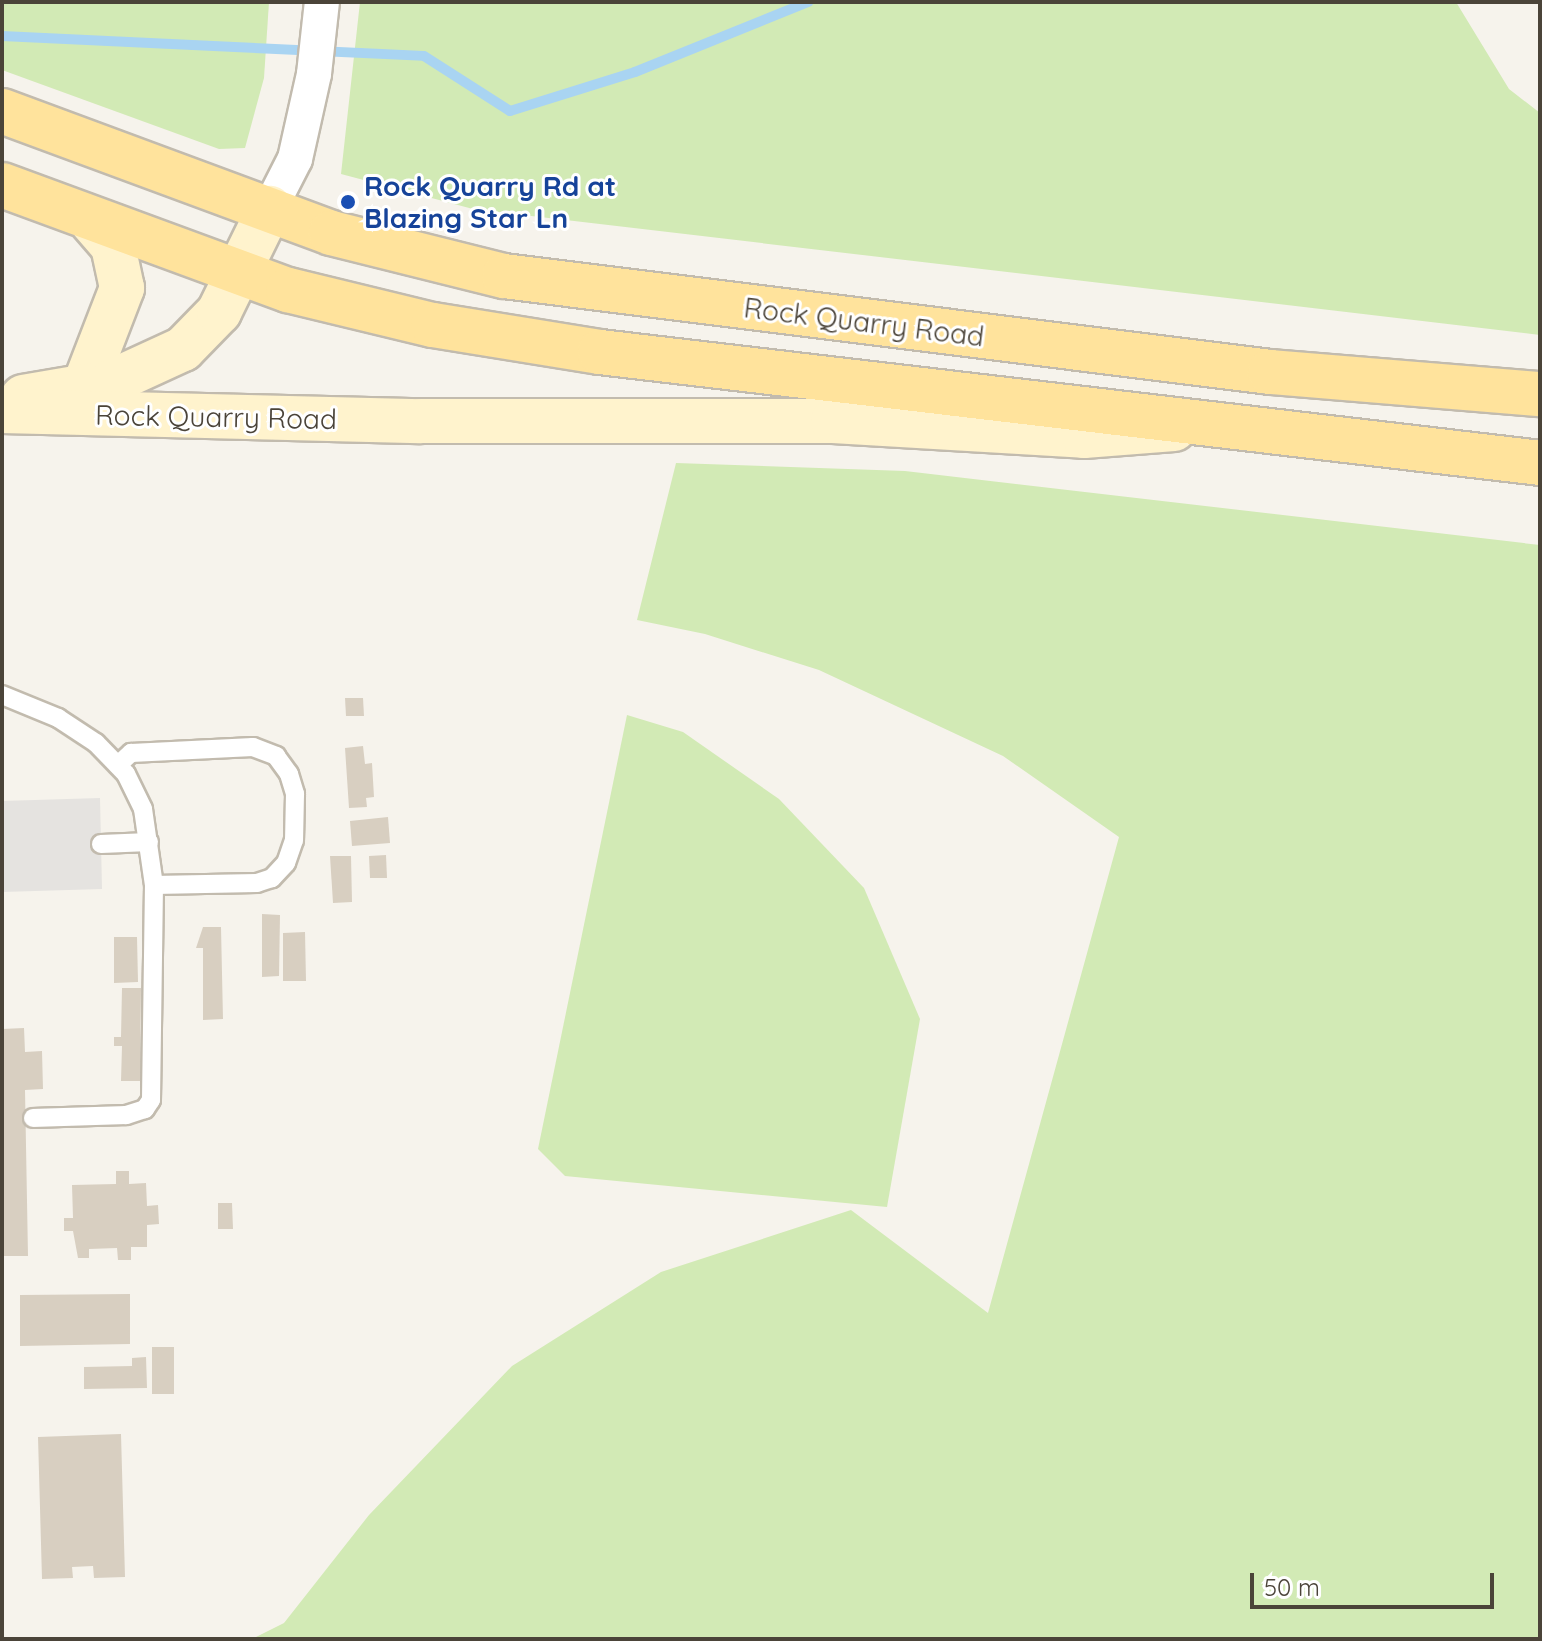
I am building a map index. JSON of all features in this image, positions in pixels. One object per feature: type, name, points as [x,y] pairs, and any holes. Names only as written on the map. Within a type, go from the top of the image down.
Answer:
[{"type":"main road","points":[[2,111],[270,208]]},
{"type":"main road","points":[[2,185],[92,222],[235,272]]},
{"type":"main road","name":"Rock Quarry Road","points":[[2,403],[85,384],[101,365],[170,328],[235,272],[270,208],[331,233],[504,276],[1270,372],[1540,394]]},
{"type":"main road","points":[[85,384],[122,288],[113,246],[92,222]]},
{"type":"main road","name":"Rock Quarry Road","points":[[235,272],[433,325],[538,342],[1197,426],[1540,463]]},
{"type":"main road","name":"Rock Quarry Road","points":[[2,411],[421,421],[833,421],[1084,436],[1197,426]]},
{"type":"street","points":[[270,208],[295,159],[314,74],[322,2]]},
{"type":"lane","points":[[2,695],[58,718],[96,743],[118,765],[143,809],[154,885],[151,1100],[145,1109],[126,1115],[33,1118]]},
{"type":"lane","points":[[118,765],[131,753],[253,747],[276,756],[289,774],[295,794],[294,840],[286,863],[272,878],[257,883],[154,885]]},
{"type":"lane","points":[[101,844],[149,842]]},
{"type":"green space","points":[[2,2],[269,2],[264,78],[245,148],[219,149],[2,70]]},
{"type":"green space","points":[[360,2],[1456,2],[1509,89],[1540,113],[1540,335],[473,209],[341,174]]},
{"type":"green space","points":[[676,463],[905,471],[1540,545],[1540,1639],[252,1639],[284,1623],[369,1515],[512,1366],[661,1272],[851,1210],[988,1313],[1119,837],[1003,756],[819,670],[705,634],[637,620]]},
{"type":"green space","points":[[627,715],[683,732],[779,799],[864,888],[920,1019],[887,1207],[565,1176],[538,1149]]},
{"type":"shaded area","points":[[100,798],[102,889],[2,892],[2,801]]},
{"type":"building","points":[[345,698],[363,698],[364,716],[346,716]]},
{"type":"building","points":[[363,746],[365,764],[372,763],[374,797],[366,798],[367,807],[349,808],[345,748]]},
{"type":"building","points":[[388,817],[390,843],[352,846],[350,821]]},
{"type":"building","points":[[386,855],[387,878],[370,878],[369,856]]},
{"type":"building","points":[[330,856],[351,856],[352,902],[333,903]]},
{"type":"building","points":[[262,914],[280,915],[279,976],[262,977]]},
{"type":"building","points":[[203,927],[221,927],[223,1019],[203,1020],[203,948],[196,948]]},
{"type":"building","points":[[305,932],[306,981],[283,981],[283,933]]},
{"type":"building","points":[[114,937],[137,937],[138,982],[114,983]]},
{"type":"building","points":[[122,988],[141,988],[140,1081],[121,1081],[122,1046],[114,1046],[114,1037],[121,1037]]},
{"type":"building","points":[[24,1028],[25,1052],[42,1051],[43,1089],[25,1090],[28,1256],[2,1256],[2,1029]]},
{"type":"building","points":[[116,1171],[129,1171],[129,1184],[146,1183],[147,1206],[158,1205],[159,1224],[147,1225],[147,1247],[131,1247],[131,1260],[118,1260],[117,1248],[89,1249],[89,1258],[78,1258],[73,1231],[64,1231],[64,1218],[73,1218],[72,1185],[116,1184]]},
{"type":"building","points":[[218,1203],[232,1203],[233,1229],[218,1229]]},
{"type":"building","points":[[130,1294],[130,1344],[20,1346],[20,1295]]},
{"type":"building","points":[[152,1347],[174,1347],[174,1394],[152,1394]]},
{"type":"building","points":[[146,1357],[147,1388],[84,1389],[84,1367],[132,1366],[132,1358]]},
{"type":"building","points":[[121,1434],[125,1577],[94,1578],[93,1566],[72,1567],[73,1578],[42,1579],[38,1437]]},
{"type":"waterway","points":[[2,36],[424,56],[510,111],[635,72],[808,2]]},
{"type":"place","name":"Rock Quarry Rd at Blazing Star Ln","points":[[348,202]]}]
